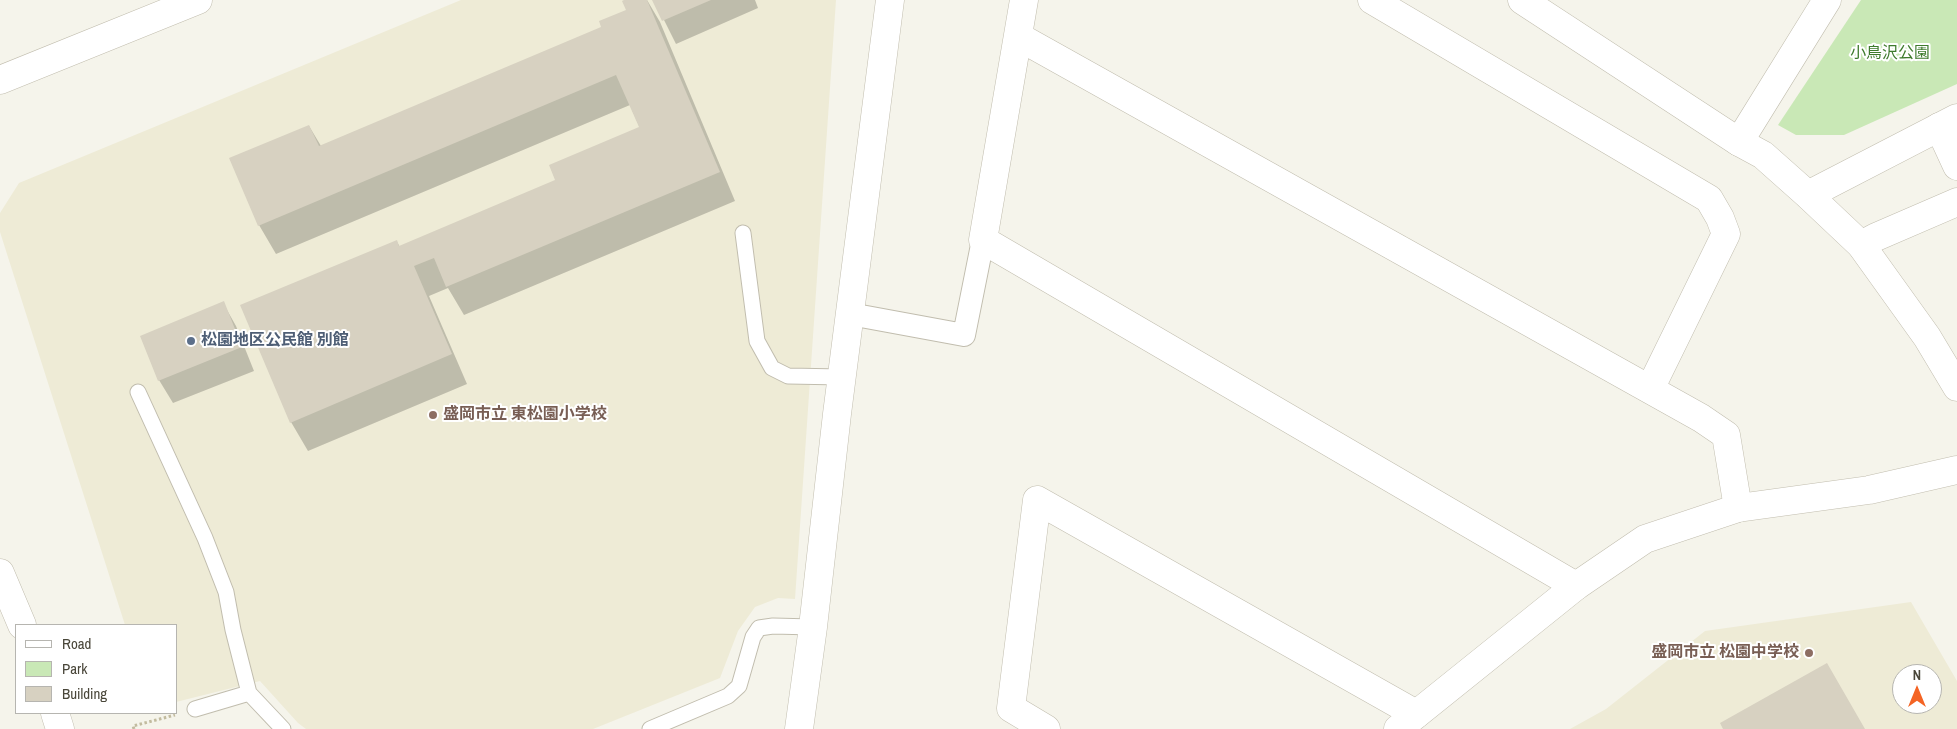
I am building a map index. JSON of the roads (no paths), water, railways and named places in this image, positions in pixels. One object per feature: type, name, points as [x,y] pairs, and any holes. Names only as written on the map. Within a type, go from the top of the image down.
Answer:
[{"type":"street","points":[[0,80],[198,0]]},
{"type":"street","points":[[799,729],[890,0]]},
{"type":"street","points":[[850,314],[964,335],[1019,37],[1024,0]]},
{"type":"street","points":[[1372,0],[1709,199],[1720,218],[1726,234],[1650,390]]},
{"type":"street","points":[[1522,0],[1739,142],[1763,155],[1808,194],[1861,245],[1927,337],[1957,387]]},
{"type":"street","points":[[1739,142],[1827,0]]},
{"type":"street","points":[[1019,37],[1701,418],[1726,435],[1738,508]]},
{"type":"street","points":[[1808,194],[1948,123],[1957,166]]},
{"type":"street","points":[[1861,245],[1957,202]]},
{"type":"street","points":[[982,240],[1576,586]]},
{"type":"street","points":[[1046,729],[1011,708],[1037,500],[1408,722],[1576,586],[1645,538],[1738,508],[1869,490],[1957,470]]},
{"type":"street","points":[[0,573],[22,624]]},
{"type":"street","points":[[55,714],[60,729]]},
{"type":"lane","points":[[743,233],[757,341],[772,368],[788,376],[842,377]]},
{"type":"lane","points":[[138,392],[205,538],[226,592],[233,630],[249,693],[283,729]]},
{"type":"lane","points":[[650,729],[728,696],[739,686],[753,636],[759,628],[773,626],[813,627]]},
{"type":"lane","points":[[195,709],[249,693]]},
{"type":"place","name":"松園地区公民館 別館","points":[[191,341]]},
{"type":"place","name":"盛岡市立 東松園小学校","points":[[433,415]]},
{"type":"place","name":"盛岡市立 松園中学校","points":[[1809,653]]},
{"type":"park label","name":"小鳥沢公園","points":[[1890,54]]}]
